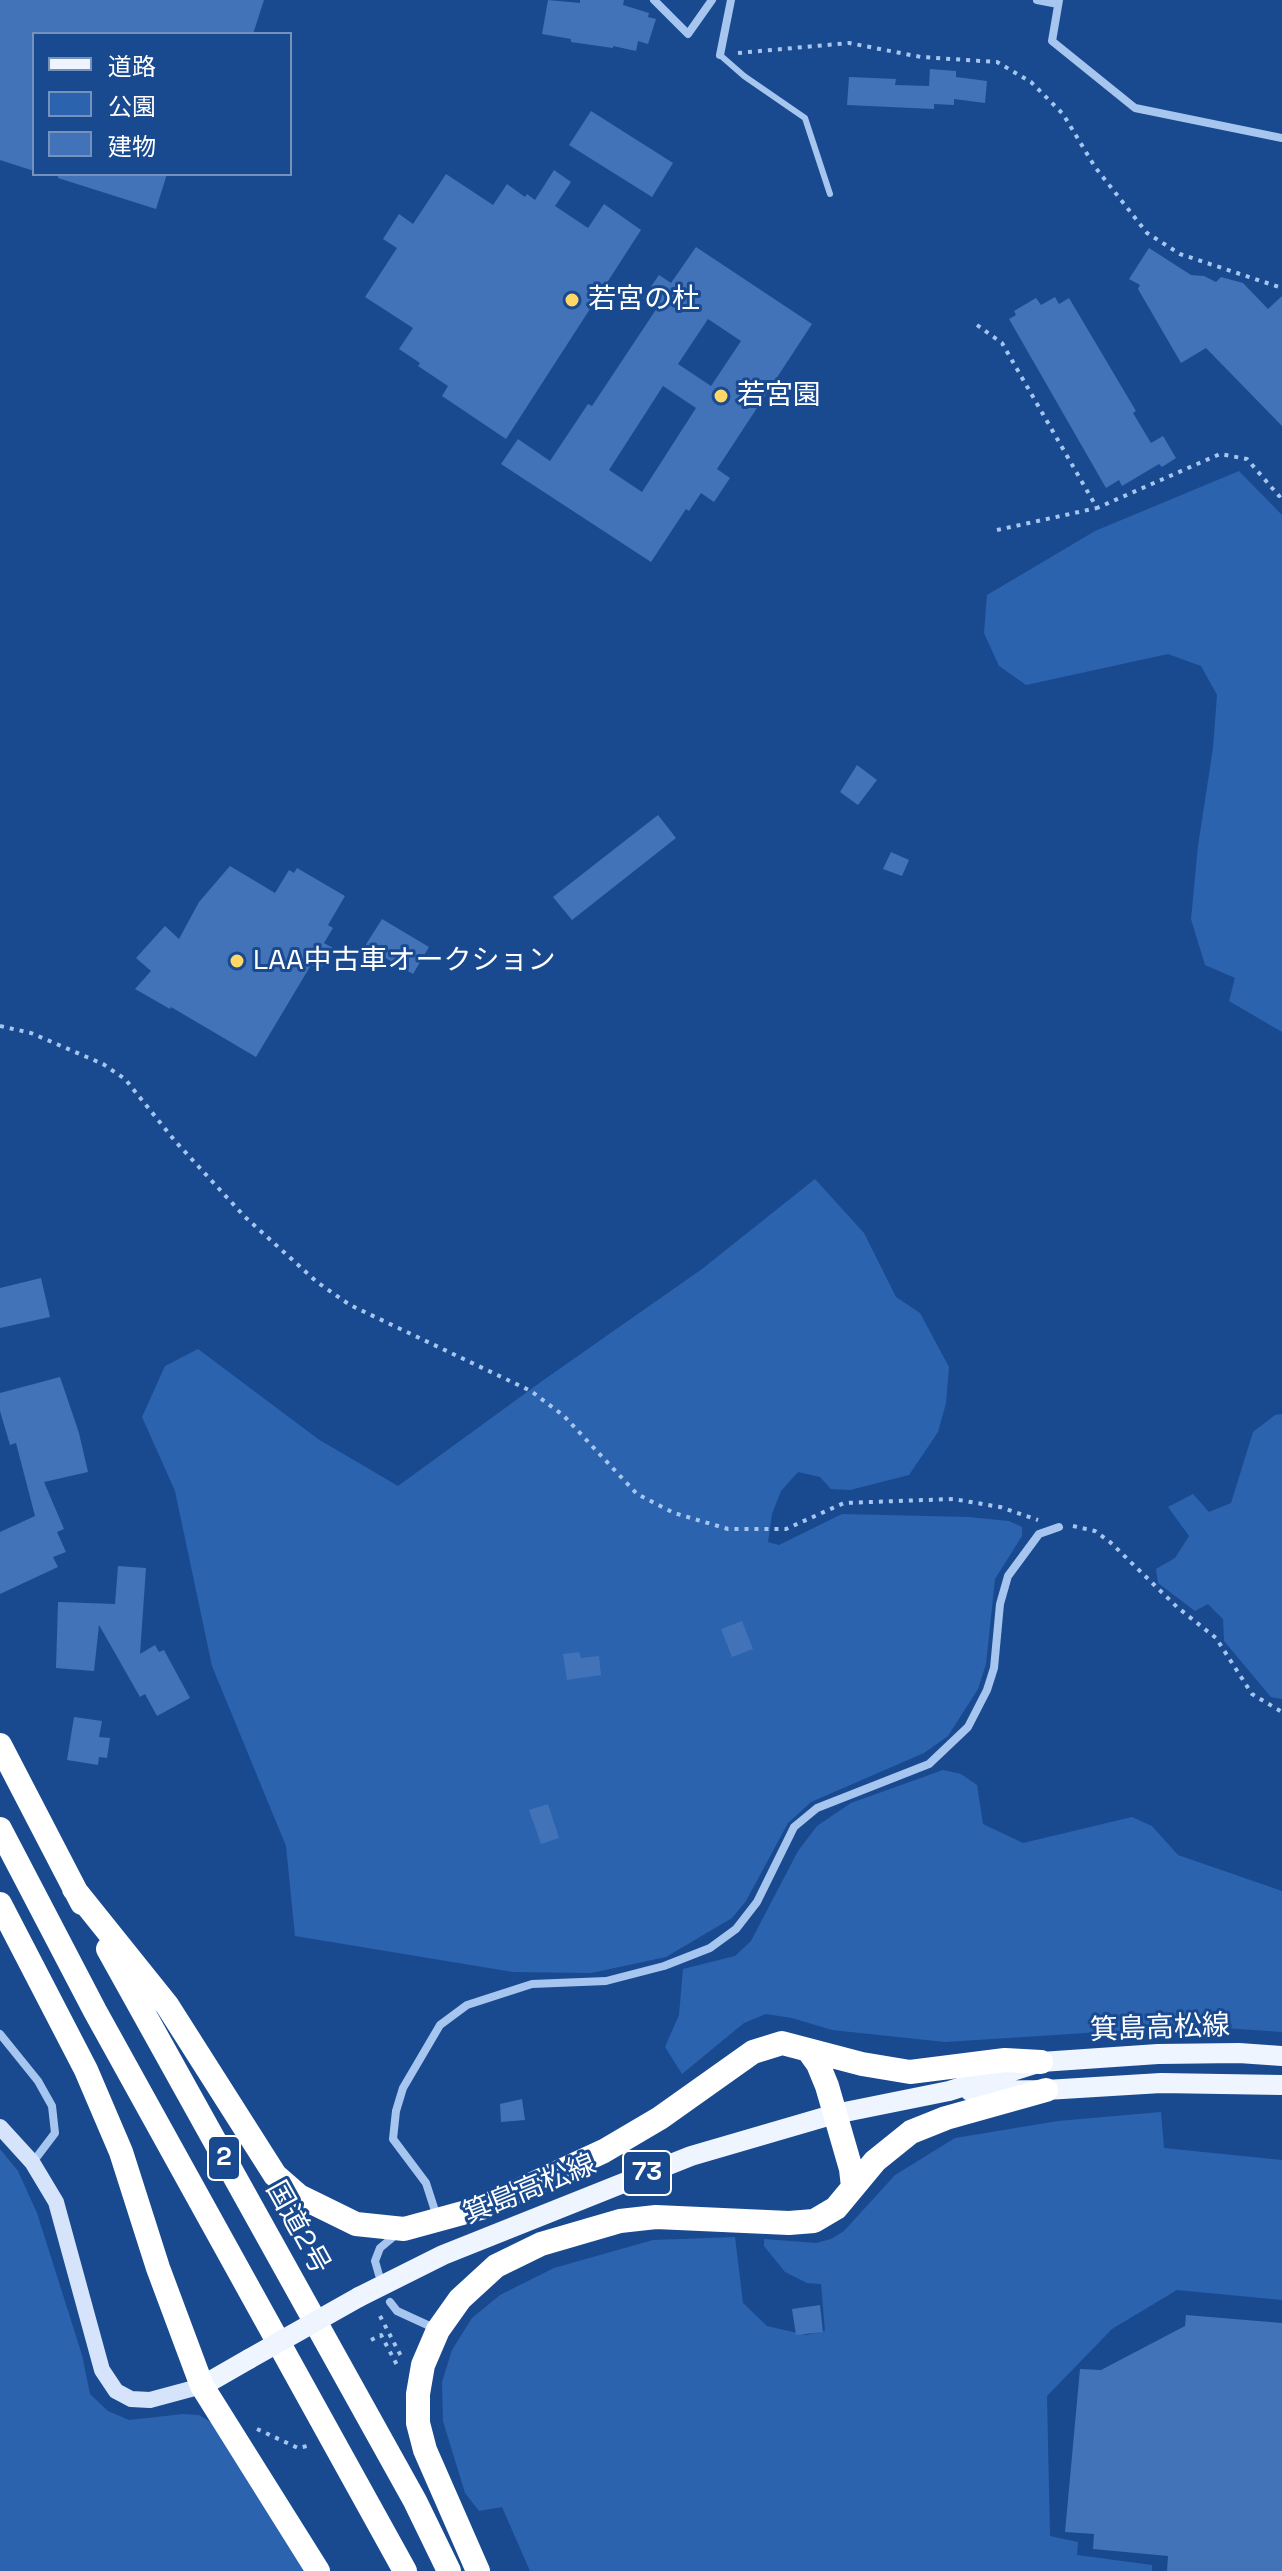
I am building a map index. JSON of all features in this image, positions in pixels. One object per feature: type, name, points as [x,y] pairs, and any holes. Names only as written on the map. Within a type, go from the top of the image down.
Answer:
[{"type":"highway","name":"国道2号","points":[[0,1745],[74,1889],[415,2501],[449,2571]]},
{"type":"highway","name":"2","points":[[0,1829],[95,2011],[405,2571]]},
{"type":"highway","points":[[74,1889],[167,2005],[275,2175],[299,2196],[356,2224],[404,2229],[481,2208],[604,2151],[660,2118],[753,2052],[782,2043],[862,2064],[910,2072],[1005,2060],[1041,2062]]},
{"type":"highway","points":[[0,1904],[86,2070],[121,2152],[158,2268],[202,2386],[318,2571]]},
{"type":"highway","points":[[808,2050],[818,2064],[835,2114],[853,2187]]},
{"type":"highway","points":[[478,2571],[425,2450],[418,2423],[418,2394],[423,2365],[438,2330],[460,2299],[496,2266],[541,2244],[620,2221],[656,2217],[789,2223],[814,2221],[836,2208],[875,2161],[911,2132],[946,2118],[1046,2090]]},
{"type":"main road","name":"箕島高松線","points":[[202,2386],[249,2359],[367,2302],[443,2255],[691,2156],[835,2114],[949,2091],[1041,2062],[1158,2054],[1282,2056]]},
{"type":"main road","name":"箕島高松線","points":[[949,2091],[1046,2090],[1161,2083],[1282,2085]]},
{"type":"street","points":[[654,0],[688,34],[712,0]]},
{"type":"street","points":[[720,55],[731,0]]},
{"type":"street","points":[[1037,0],[1059,2],[1052,41],[1135,108],[1282,138]]},
{"type":"street","points":[[438,2221],[426,2183],[393,2139],[396,2111],[403,2088],[440,2025],[467,2005],[532,1984],[606,1981],[664,1966],[710,1948],[736,1929],[757,1902],[794,1827],[817,1808],[929,1764],[968,1727],[987,1690],[994,1668],[1000,1604],[1008,1576],[1039,1534],[1059,1527]]},
{"type":"street","points":[[0,2034],[38,2081],[52,2106],[55,2133],[32,2162]]},
{"type":"street","points":[[0,2127],[32,2162],[56,2202],[102,2370],[116,2391],[131,2399],[150,2400],[202,2386]]},
{"type":"street","points":[[379,2275],[375,2261],[380,2248],[404,2229]]},
{"type":"street","points":[[390,2302],[397,2311],[438,2330]]},
{"type":"lane","points":[[720,55],[744,76],[805,118],[830,194]]},
{"type":"path","points":[[720,55],[849,43],[921,57],[997,62],[1031,82],[1063,114],[1095,167],[1147,233],[1180,254],[1282,288]]},
{"type":"path","points":[[977,325],[1002,343],[1097,508]]},
{"type":"path","points":[[997,530],[1097,508],[1220,454],[1247,459],[1279,496],[1282,494]]},
{"type":"path","points":[[0,1026],[31,1033],[103,1064],[125,1079],[175,1141],[245,1217],[317,1282],[350,1305],[531,1391],[564,1416],[637,1494],[674,1513],[728,1529],[786,1529],[844,1503],[953,1499],[1000,1507],[1059,1527],[1078,1526],[1095,1531],[1177,1607],[1216,1638],[1252,1694],[1282,1712]]},
{"type":"path","points":[[367,2302],[404,2362],[397,2365],[381,2335],[371,2340]]},
{"type":"path","points":[[245,2424],[298,2448],[307,2446]]},
{"type":"green space","points":[[1239,471],[1282,515],[1282,1032],[1229,1001],[1235,978],[1205,965],[1191,919],[1217,695],[1201,666],[1168,654],[1026,685],[999,666],[984,633],[987,595],[1095,531]]},
{"type":"green space","points":[[815,1179],[864,1233],[896,1297],[920,1313],[949,1367],[946,1403],[938,1432],[909,1475],[850,1490],[831,1489],[820,1477],[798,1472],[781,1491],[772,1514],[768,1542],[779,1545],[842,1514],[968,1517],[1009,1521],[1022,1527],[1022,1536],[995,1579],[986,1664],[978,1689],[948,1736],[924,1753],[811,1802],[788,1823],[746,1901],[732,1918],[666,1957],[591,1973],[513,1972],[295,1936],[286,1846],[212,1666],[175,1491],[142,1417],[165,1366],[198,1349],[318,1439],[398,1486],[702,1269]]},
{"type":"green space","points":[[1282,1414],[1282,1699],[1271,1697],[1224,1641],[1223,1619],[1208,1604],[1195,1611],[1158,1583],[1156,1569],[1175,1558],[1189,1536],[1168,1507],[1193,1494],[1209,1512],[1231,1503],[1253,1432],[1275,1415]]},
{"type":"green space","points":[[943,1770],[961,1774],[977,1785],[983,1824],[1023,1843],[1132,1817],[1152,1826],[1178,1855],[1282,1891],[1282,2032],[1196,2026],[945,2042],[832,2030],[766,2014],[744,2023],[682,2074],[665,2047],[679,2015],[683,1969],[735,1956],[751,1941],[798,1851],[817,1826],[851,1803]]},
{"type":"green space","points":[[1161,2112],[1164,2148],[1282,2160],[1282,2300],[1177,2290],[1112,2329],[1047,2396],[1050,2536],[1078,2542],[1077,2555],[1152,2565],[1152,2571],[530,2571],[502,2507],[479,2511],[465,2493],[443,2421],[442,2382],[452,2350],[472,2318],[500,2295],[554,2268],[653,2240],[735,2237],[743,2303],[767,2326],[806,2335],[825,2331],[821,2284],[807,2283],[785,2272],[764,2246],[764,2239],[816,2243],[831,2239],[844,2231],[895,2175],[955,2138],[1058,2121]]},
{"type":"green space","points":[[0,2149],[18,2171],[37,2213],[82,2355],[90,2394],[108,2411],[129,2420],[183,2414],[199,2415],[212,2423],[305,2571],[0,2571]]},
{"type":"building","points":[[0,0],[264,0],[254,32],[32,32],[32,170],[0,160]]},
{"type":"building","points":[[548,0],[580,3],[580,0],[624,0],[623,5],[649,13],[648,17],[656,19],[648,44],[638,41],[636,51],[571,42],[571,39],[542,34]]},
{"type":"building","points":[[930,69],[956,71],[956,77],[987,81],[985,103],[954,99],[954,105],[934,104],[934,109],[847,105],[849,77],[896,79],[895,85],[929,86]]},
{"type":"building","points":[[591,111],[673,163],[652,197],[569,145]]},
{"type":"building","name":"若宮の杜","points":[[554,170],[571,182],[555,206],[588,228],[604,204],[641,230],[506,439],[442,396],[448,386],[399,349],[413,328],[365,297],[397,248],[383,239],[399,214],[413,224],[446,174],[493,205],[507,184],[535,200]]},
{"type":"building","points":[[58,176],[166,176],[156,209]]},
{"type":"building","name":"若宮園","points":[[696,247],[812,324],[717,469],[730,478],[714,502],[701,493],[689,511],[686,509],[651,562],[501,464],[518,439],[550,461],[588,404],[592,406],[657,308],[643,298],[659,275],[671,283]],"holes":[[[708,319],[741,341],[711,386],[678,364]],[[663,386],[696,408],[642,492],[609,470]]]},
{"type":"building","points":[[1149,248],[1191,275],[1204,276],[1216,282],[1221,277],[1243,283],[1268,309],[1282,296],[1282,426],[1206,348],[1181,363],[1138,289],[1140,285],[1129,279]]},
{"type":"building","points":[[1055,297],[1059,304],[1069,298],[1136,411],[1133,413],[1151,443],[1163,436],[1176,458],[1162,467],[1159,464],[1122,486],[1119,480],[1106,488],[1009,319],[1016,315],[1014,311],[1036,298],[1041,305]]},
{"type":"building","points":[[857,765],[877,780],[858,805],[840,792]]},
{"type":"building","points":[[658,815],[676,838],[572,920],[553,897]]},
{"type":"building","points":[[891,852],[909,860],[902,876],[883,869]]},
{"type":"building","name":"LAA中古車オークション","points":[[230,866],[275,893],[289,870],[294,873],[297,868],[345,896],[328,925],[333,928],[324,943],[333,948],[320,970],[311,965],[256,1057],[135,989],[151,971],[136,958],[165,926],[179,939],[199,902]]},
{"type":"building","points":[[382,919],[429,947],[413,974],[365,946]]},
{"type":"building","points":[[41,1278],[50,1317],[0,1328],[0,1288]]},
{"type":"building","points":[[60,1377],[88,1472],[44,1482],[64,1529],[57,1532],[66,1552],[53,1557],[58,1567],[0,1594],[0,1532],[35,1516],[16,1443],[10,1445],[0,1411],[0,1393]]},
{"type":"building","points":[[118,1566],[146,1568],[140,1654],[155,1645],[159,1652],[164,1650],[190,1698],[157,1716],[145,1694],[140,1697],[99,1625],[94,1671],[56,1668],[58,1602],[115,1604]]},
{"type":"building","points":[[742,1621],[753,1649],[732,1657],[721,1629]]},
{"type":"building","points":[[579,1652],[581,1658],[599,1656],[601,1675],[567,1680],[563,1654]]},
{"type":"building","points":[[74,1717],[102,1721],[99,1737],[110,1738],[107,1758],[99,1757],[98,1765],[67,1760]]},
{"type":"building","points":[[548,1804],[559,1838],[541,1844],[529,1810]]},
{"type":"building","points":[[522,2099],[525,2120],[501,2122],[500,2104]]},
{"type":"building","points":[[820,2305],[823,2332],[796,2335],[792,2309]]},
{"type":"building","points":[[1186,2315],[1282,2323],[1282,2571],[1167,2571],[1168,2556],[1093,2549],[1094,2534],[1065,2532],[1080,2369],[1101,2370],[1185,2326]]},
{"type":"place","name":"若宮の杜","points":[[572,300]]},
{"type":"place","name":"若宮園","points":[[721,396]]},
{"type":"place","name":"LAA中古車オークション","points":[[237,961]]}]
